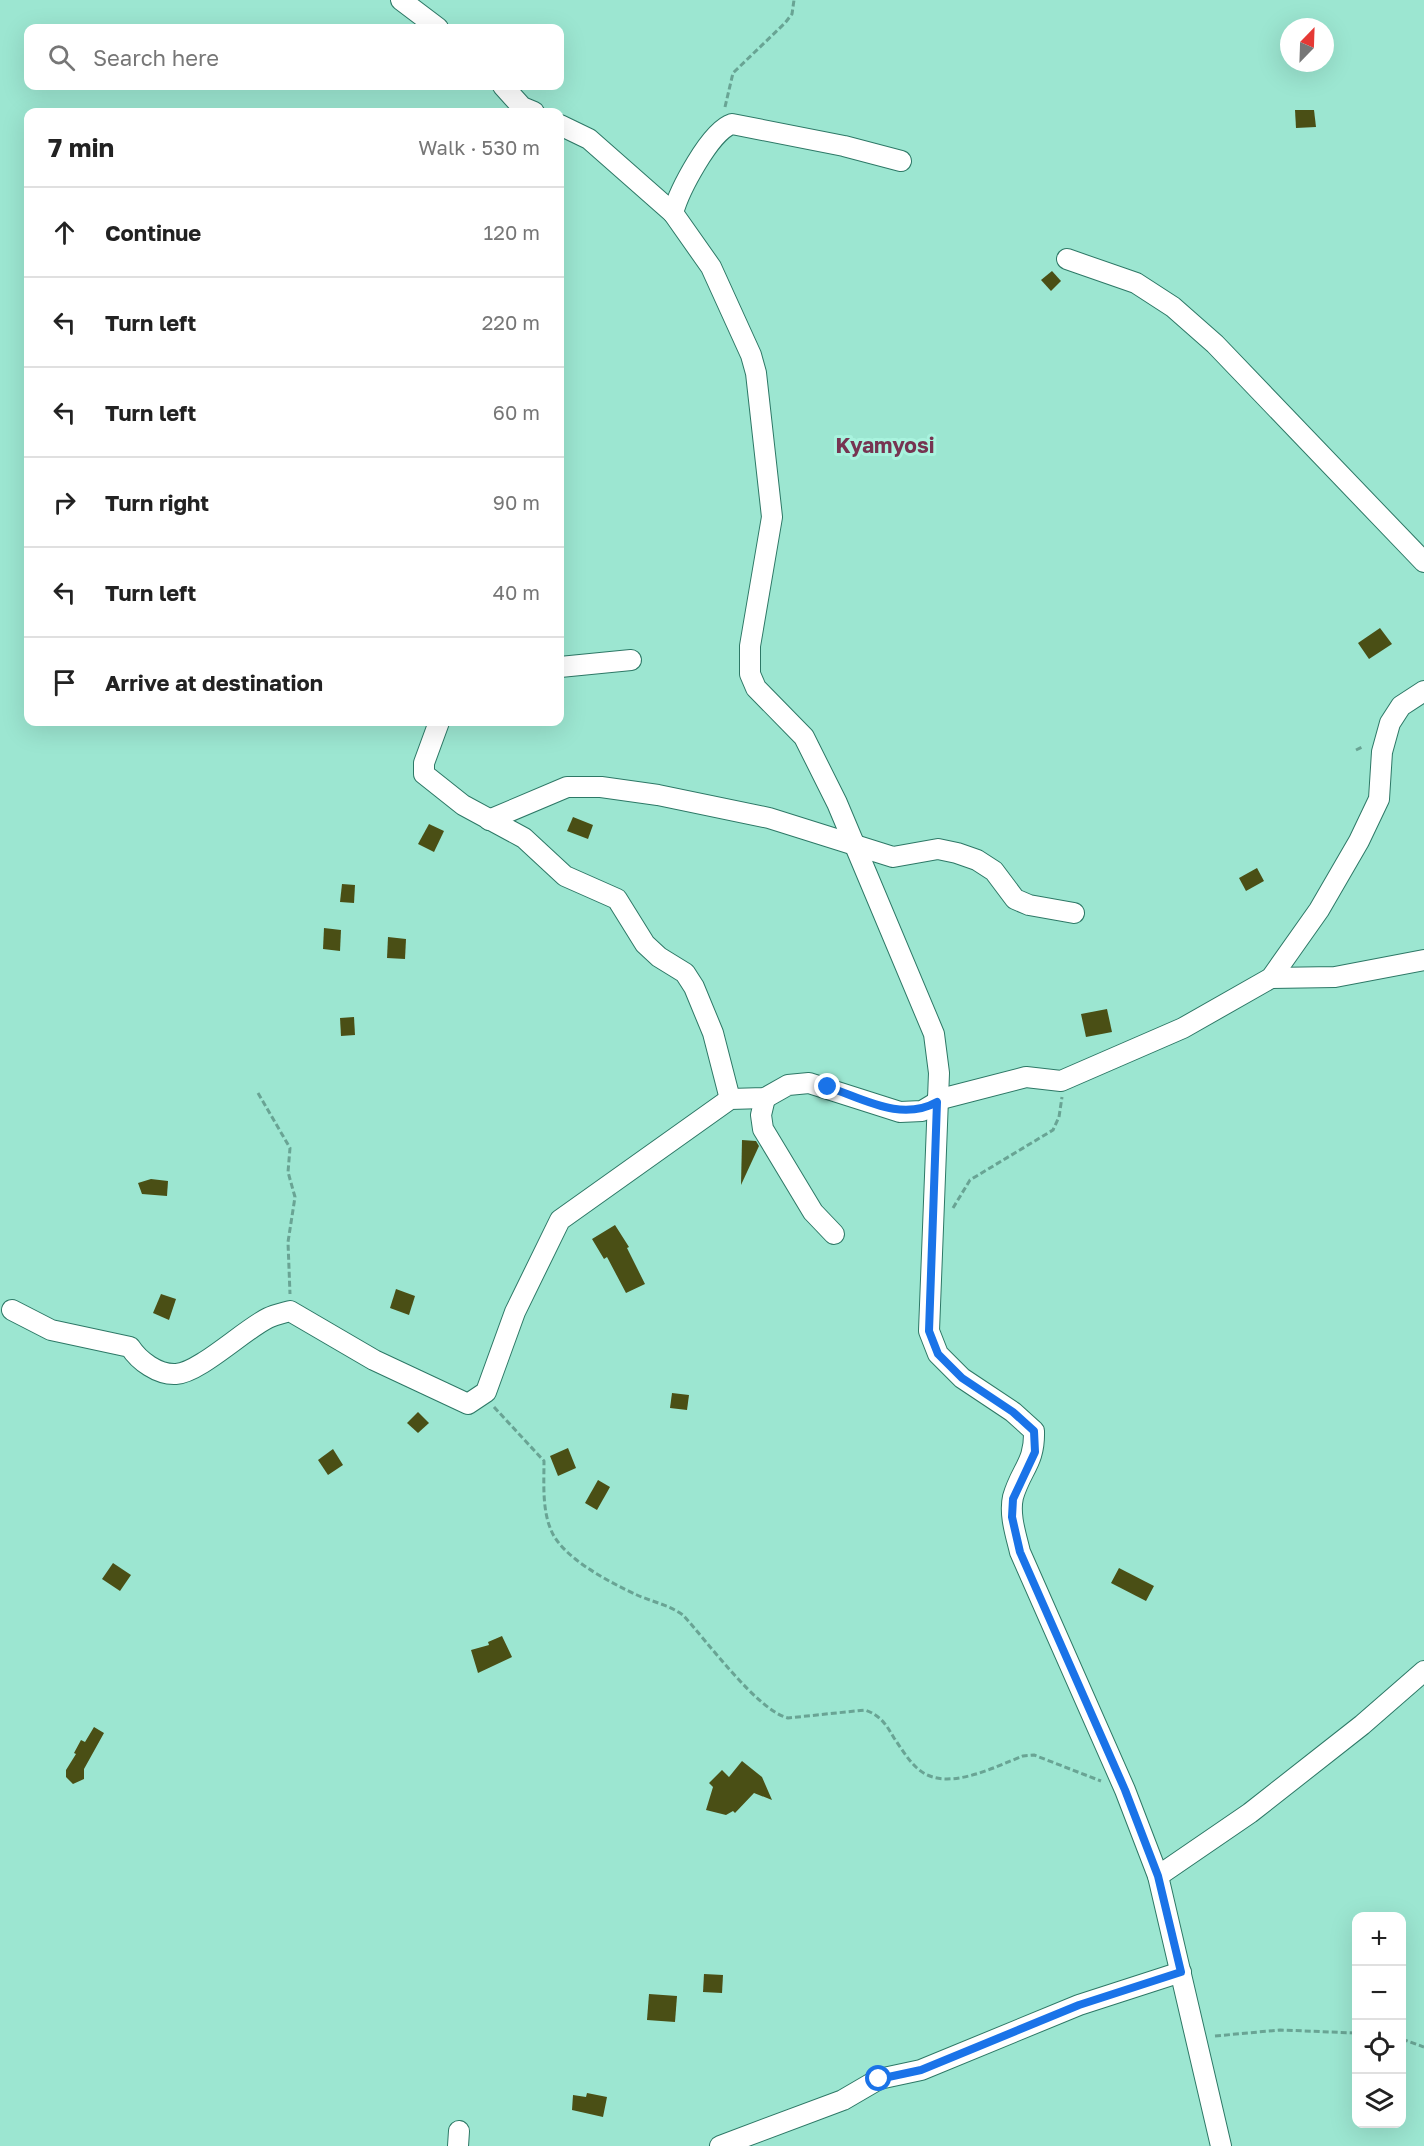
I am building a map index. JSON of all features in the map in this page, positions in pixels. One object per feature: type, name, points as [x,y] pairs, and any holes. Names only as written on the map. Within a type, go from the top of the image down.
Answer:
[{"type":"street","points":[[401,0],[433,24]]},
{"type":"street","points":[[507,90],[524,108]]},
{"type":"street","points":[[673,213],[686,182],[709,147],[724,127],[732,124],[844,146],[901,161]]},
{"type":"street","points":[[564,127],[589,140],[673,213],[711,267],[751,355],[756,374],[772,517],[750,646],[750,674],[756,688],[804,737],[837,803],[934,1034],[939,1073],[929,1331],[938,1354],[962,1378],[1013,1412],[1034,1431],[1035,1452],[1013,1499],[1012,1517],[1018,1544],[1034,1587],[1125,1790],[1158,1876],[1221,2146]]},
{"type":"street","points":[[1067,259],[1105,270],[1136,283],[1173,307],[1215,344],[1424,562]]},
{"type":"street","points":[[564,667],[631,660]]},
{"type":"street","points":[[12,1310],[51,1330],[130,1347],[138,1358],[162,1372],[178,1375],[194,1367],[268,1318],[290,1311],[374,1360],[455,1400],[468,1404],[486,1392],[515,1312],[560,1220],[730,1099],[765,1098],[788,1085],[809,1083],[900,1112],[922,1111],[937,1101],[1026,1077],[1061,1081],[1183,1028],[1271,978],[1319,910],[1364,831],[1379,799],[1382,752],[1390,723],[1401,706],[1424,691]]},
{"type":"street","points":[[438,726],[424,763],[424,774],[434,784],[489,820],[524,838],[566,876],[617,899],[652,952],[685,973],[694,987],[712,1033],[730,1099]]},
{"type":"street","points":[[489,820],[551,792],[582,785],[707,804],[769,818],[893,857],[938,849],[957,853],[977,860],[994,871],[1015,899],[1029,905],[1074,913]]},
{"type":"street","points":[[1271,978],[1335,976],[1424,960]]},
{"type":"street","points":[[765,1098],[761,1115],[763,1129],[813,1212],[834,1234]]},
{"type":"street","points":[[1158,1876],[1250,1813],[1362,1725],[1424,1671]]},
{"type":"street","points":[[720,2146],[843,2100],[879,2079],[921,2070],[1079,2005],[1181,1972]]},
{"type":"path","points":[[732,124],[725,117],[724,111],[734,73],[785,24],[792,14],[794,0]]},
{"type":"path","points":[[947,1217],[970,1180],[1053,1130],[1059,1117],[1061,1081]]},
{"type":"path","points":[[258,1093],[290,1148],[288,1172],[295,1197],[288,1242],[290,1311]]},
{"type":"path","points":[[486,1392],[498,1414],[544,1461],[546,1515],[551,1532],[562,1545],[590,1570],[608,1581],[648,1600],[672,1607],[683,1615],[757,1697],[779,1716],[788,1718],[865,1710],[874,1713],[883,1719],[917,1768],[932,1777],[953,1779],[1023,1756],[1034,1755],[1125,1790]]},
{"type":"path","points":[[1197,2040],[1226,2034],[1280,2030],[1352,2033]]},
{"type":"path","points":[[1406,2041],[1424,2047]]},
{"type":"building","points":[[1295,110],[1314,110],[1316,127],[1296,128]]},
{"type":"building","points":[[1052,271],[1061,281],[1051,291],[1041,280]]},
{"type":"building","points":[[1380,628],[1392,644],[1369,659],[1358,643]]},
{"type":"building","points":[[573,817],[593,825],[588,839],[567,831]]},
{"type":"building","points":[[429,824],[444,831],[434,852],[418,844]]},
{"type":"building","points":[[1257,868],[1264,881],[1246,891],[1239,878]]},
{"type":"building","points":[[342,884],[355,885],[354,903],[340,902]]},
{"type":"building","points":[[324,928],[341,930],[340,951],[323,949]]},
{"type":"building","points":[[388,937],[406,939],[405,959],[387,958]]},
{"type":"building","points":[[1107,1009],[1112,1032],[1086,1037],[1081,1014]]},
{"type":"building","points":[[354,1017],[355,1035],[341,1036],[340,1018]]},
{"type":"building","points":[[742,1140],[756,1141],[759,1146],[741,1185]]},
{"type":"building","points":[[151,1179],[168,1181],[167,1196],[142,1194],[138,1183]]},
{"type":"building","points":[[615,1225],[629,1247],[627,1248],[645,1284],[626,1293],[607,1257],[604,1259],[592,1239]]},
{"type":"building","points":[[396,1289],[415,1296],[409,1315],[390,1308]]},
{"type":"building","points":[[161,1294],[176,1299],[169,1320],[153,1313]]},
{"type":"building","points":[[672,1393],[689,1395],[687,1410],[670,1408]]},
{"type":"building","points":[[418,1412],[429,1423],[418,1433],[407,1423]]},
{"type":"building","points":[[568,1448],[576,1468],[558,1476],[550,1456]]},
{"type":"building","points":[[333,1449],[343,1465],[328,1475],[318,1460]]},
{"type":"building","points":[[598,1480],[610,1487],[597,1510],[585,1503]]},
{"type":"building","points":[[113,1563],[131,1575],[120,1591],[102,1579]]},
{"type":"building","points":[[1119,1568],[1154,1586],[1146,1601],[1111,1583]]},
{"type":"building","points":[[502,1636],[512,1657],[478,1673],[471,1650],[489,1645],[488,1642]]},
{"type":"building","points":[[94,1727],[104,1733],[84,1769],[84,1779],[73,1784],[66,1777],[66,1770],[81,1740],[85,1742]]},
{"type":"building","points":[[742,1761],[762,1777],[772,1800],[754,1793],[735,1813],[733,1811],[726,1815],[706,1810],[713,1787],[709,1783],[722,1770],[729,1777]]},
{"type":"building","points":[[704,1974],[723,1975],[722,1993],[703,1992]]},
{"type":"building","points":[[649,1994],[677,1996],[675,2022],[647,2020]]},
{"type":"building","points":[[587,2093],[607,2097],[603,2117],[572,2110],[573,2095],[586,2097]]},
{"type":"district","name":"Kyamyosi","points":[[885,445]]},
{"type":"route","points":[[828,1087],[900,1112],[922,1111],[937,1102],[929,1331],[938,1354],[962,1378],[1013,1412],[1034,1431],[1035,1452],[1013,1499],[1012,1517],[1020,1552],[1125,1790],[1158,1876],[1181,1972],[1079,2005],[921,2070],[879,2079]]}]
